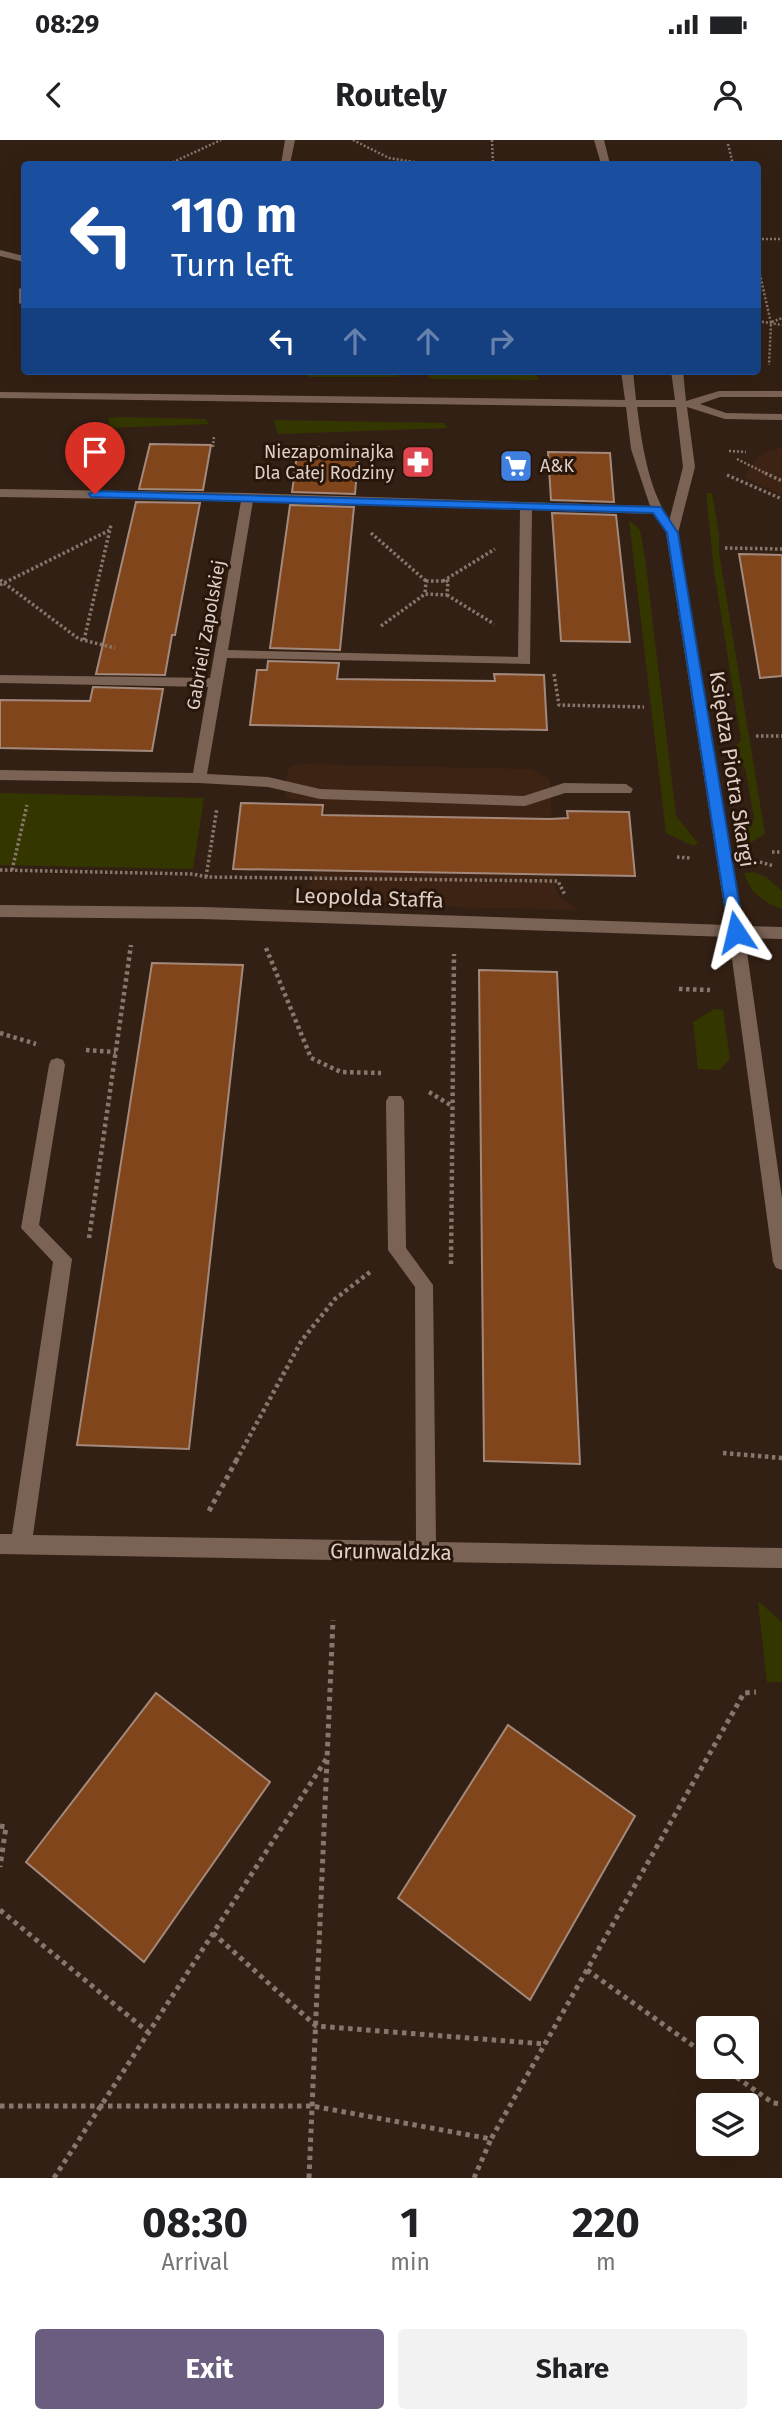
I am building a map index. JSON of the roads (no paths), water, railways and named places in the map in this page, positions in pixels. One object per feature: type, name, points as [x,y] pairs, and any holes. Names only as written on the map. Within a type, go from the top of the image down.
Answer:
[{"type":"street","points":[[286,161],[289,140]]},
{"type":"street","points":[[599,140],[604,161]]},
{"type":"street","points":[[0,253],[21,258]]},
{"type":"street","name":"Księdza Piotra Skargi","points":[[627,375],[637,449],[657,510],[672,533]]},
{"type":"street","name":"Księdza Piotra Skargi","points":[[678,375],[685,404],[689,467],[672,533],[736,932],[782,1262]]},
{"type":"street","points":[[685,404],[719,394],[782,394]]},
{"type":"street","points":[[0,395],[685,404],[725,416],[782,417]]},
{"type":"street","points":[[0,493],[248,497],[657,510]]},
{"type":"street","name":"Gabrieli Zapolskiej","points":[[199,778],[248,497]]},
{"type":"street","points":[[221,654],[525,661],[526,505]]},
{"type":"street","points":[[0,679],[215,683]]},
{"type":"street","points":[[0,775],[199,778],[268,782],[320,794],[525,801],[564,788],[626,789]]},
{"type":"street","name":"Leopolda Staffa","points":[[0,911],[204,913],[782,933]]},
{"type":"street","points":[[10,1544],[63,1259],[30,1228],[57,1065]]},
{"type":"street","points":[[395,1101],[397,1250],[424,1285],[426,1552]]},
{"type":"street","name":"Grunwaldzka","points":[[10,1544],[782,1558]]},
{"type":"place","name":"Niezapominajka Dla Całej Rodziny","points":[[418,462]]},
{"type":"place","name":"A&K","points":[[516,466]]}]
